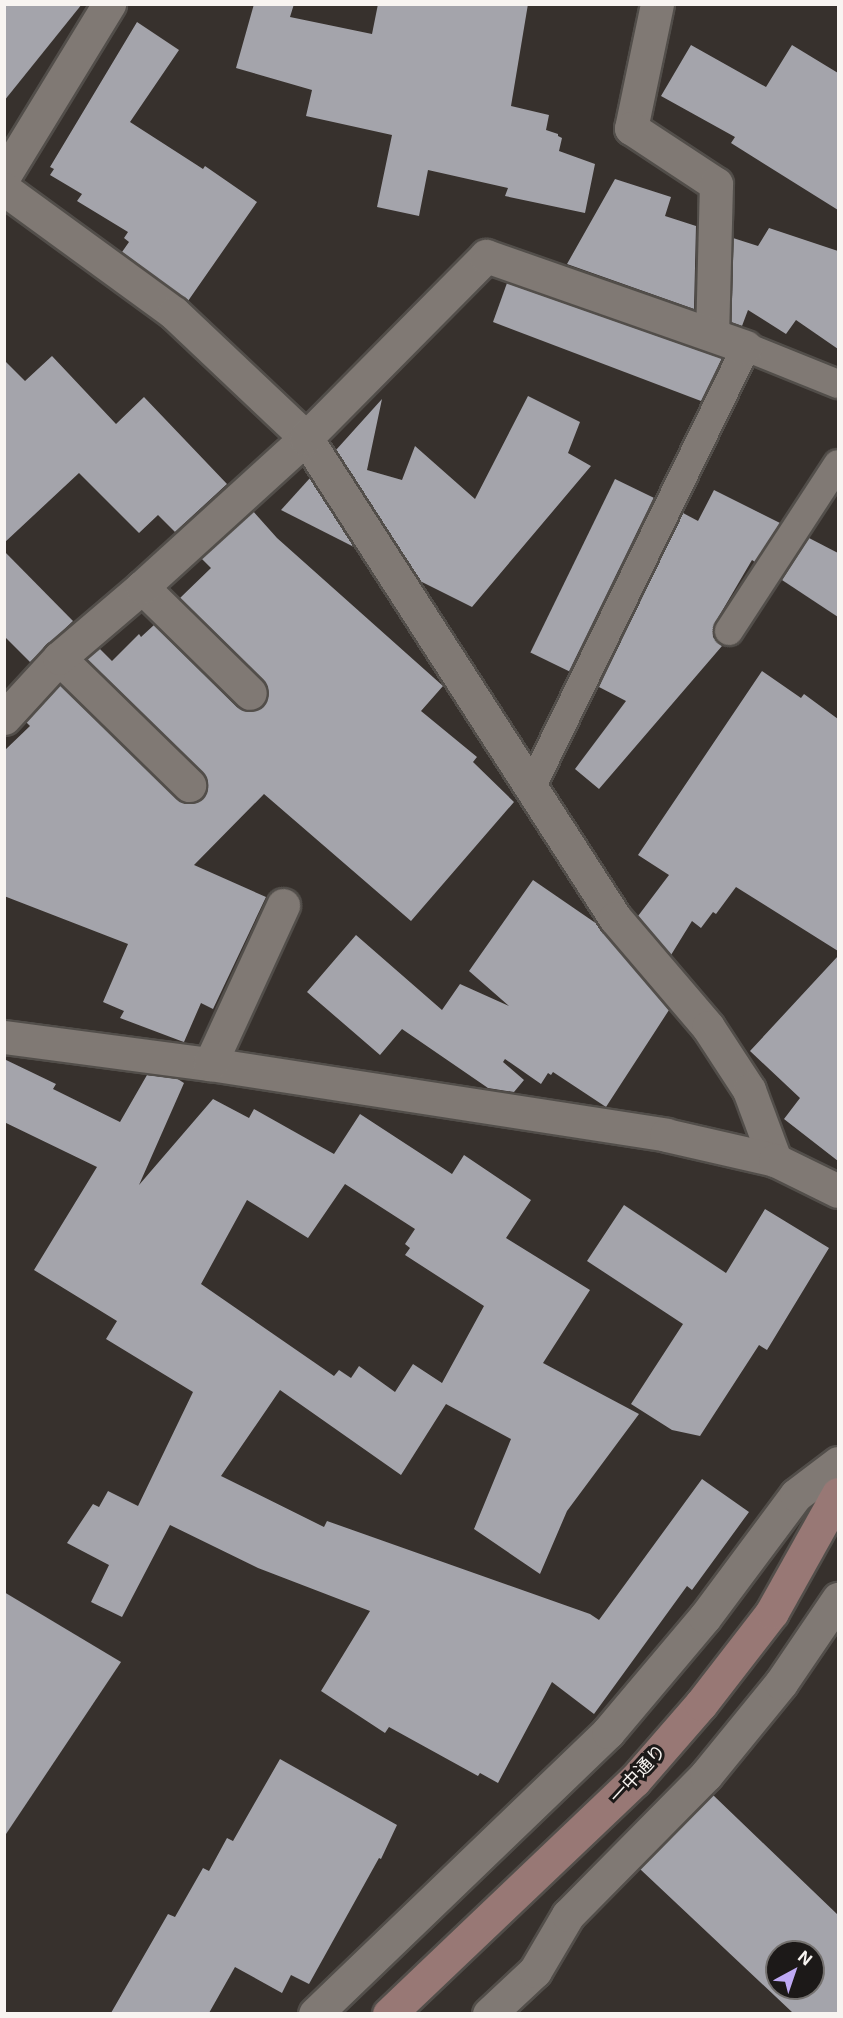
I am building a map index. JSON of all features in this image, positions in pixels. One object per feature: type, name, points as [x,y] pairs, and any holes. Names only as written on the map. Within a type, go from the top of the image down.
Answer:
[{"type":"street","points":[[4,176],[110,4]]},
{"type":"street","points":[[657,4],[631,128],[716,184],[712,334]]},
{"type":"street","points":[[4,189],[174,313],[306,438],[615,918],[708,1027],[749,1090],[776,1160]]},
{"type":"street","points":[[4,718],[59,658],[142,587],[306,438],[486,256],[746,347]]},
{"type":"street","points":[[142,587],[250,693]]},
{"type":"street","points":[[59,658],[189,785]]},
{"type":"street","points":[[210,1064],[283,905]]},
{"type":"street","points":[[4,1037],[210,1064],[666,1135],[776,1160],[838,1191]]},
{"type":"street","points":[[315,2013],[608,1732],[705,1617],[796,1495],[838,1463]]},
{"type":"street","name":"一中通り","points":[[389,2013],[634,1781],[657,1755],[772,1612],[838,1494]]},
{"type":"street","points":[[489,2013],[535,1971],[568,1915],[706,1775],[781,1683],[838,1599]]},
{"type":"lane","points":[[531,788],[746,347],[838,384]]},
{"type":"lane","points":[[729,632],[838,464]]},
{"type":"building","points":[[4,4],[82,4],[4,101]]},
{"type":"building","points":[[254,4],[294,4],[290,17],[372,34],[378,4],[528,4],[511,106],[549,115],[546,130],[562,138],[559,151],[595,164],[585,213],[505,196],[508,188],[428,170],[419,216],[377,207],[392,135],[306,116],[312,90],[236,68]]},
{"type":"building","points":[[137,22],[179,50],[130,122],[203,169],[205,166],[257,202],[188,301],[122,252],[129,242],[124,238],[128,232],[77,201],[82,194],[50,175],[54,169],[50,167]]},
{"type":"building","points":[[691,45],[766,87],[792,45],[838,73],[838,210],[731,143],[735,137],[661,96]]},
{"type":"building","points":[[615,179],[671,197],[665,216],[696,226],[694,309],[567,264]]},
{"type":"building","points":[[769,228],[838,251],[838,349],[796,320],[786,334],[748,310],[742,326],[731,322],[733,238],[758,246]]},
{"type":"building","points":[[507,283],[722,358],[701,401],[493,322]]},
{"type":"building","points":[[52,356],[116,424],[144,397],[227,484],[175,532],[158,515],[139,533],[79,473],[4,543],[4,360],[25,381]]},
{"type":"building","points":[[528,396],[580,422],[568,453],[591,466],[472,607],[420,581],[336,450],[382,399],[367,470],[402,480],[415,446],[475,499]]},
{"type":"building","points":[[310,478],[354,547],[281,510]]},
{"type":"building","points":[[615,479],[654,498],[569,671],[530,652]]},
{"type":"building","points":[[714,490],[780,523],[755,562],[752,560],[715,623],[713,637],[722,646],[599,789],[575,769],[626,701],[599,687],[683,513],[698,521]]},
{"type":"building","points":[[253,511],[277,538],[443,686],[421,711],[477,757],[473,762],[514,802],[411,921],[264,794],[194,865],[266,897],[213,1009],[201,1003],[184,1042],[120,1018],[124,1011],[103,1002],[128,944],[4,896],[4,751],[30,726],[26,722],[60,685],[176,798],[185,803],[195,803],[202,798],[207,789],[207,779],[202,772],[87,659],[99,648],[112,661],[139,634],[141,637],[154,625],[237,707],[245,711],[254,711],[263,706],[268,697],[268,687],[263,680],[180,598],[211,568],[201,558]]},
{"type":"building","points":[[809,538],[838,553],[838,617],[782,580]]},
{"type":"building","points":[[4,551],[73,621],[30,662],[4,636]]},
{"type":"building","points":[[762,671],[801,698],[804,694],[838,719],[838,951],[736,887],[716,914],[713,912],[701,928],[692,921],[671,955],[638,916],[669,875],[638,855]]},
{"type":"building","points":[[533,880],[597,924],[669,1010],[606,1107],[553,1072],[551,1075],[548,1073],[541,1084],[505,1059],[503,1062],[524,1080],[514,1092],[488,1088],[402,1029],[380,1055],[307,992],[356,935],[442,1010],[460,984],[509,1006],[469,971]]},
{"type":"building","points":[[838,956],[838,1161],[784,1119],[800,1098],[750,1051]]},
{"type":"building","points":[[4,1059],[56,1084],[53,1089],[120,1122],[147,1075],[176,1078],[184,1083],[139,1185],[213,1099],[249,1118],[254,1109],[334,1154],[360,1114],[452,1174],[464,1155],[531,1200],[506,1238],[590,1290],[543,1363],[639,1414],[567,1511],[540,1574],[474,1529],[511,1439],[446,1404],[401,1475],[280,1390],[221,1476],[324,1527],[327,1521],[590,1614],[599,1620],[702,1479],[749,1512],[692,1590],[687,1586],[594,1714],[552,1682],[498,1783],[480,1773],[478,1776],[389,1727],[385,1733],[321,1691],[370,1611],[258,1568],[170,1525],[122,1617],[91,1602],[109,1565],[67,1543],[93,1504],[99,1507],[108,1491],[138,1506],[193,1392],[106,1339],[117,1321],[34,1270],[97,1167],[4,1122]],"holes":[[[345,1184],[415,1229],[405,1244],[410,1248],[405,1255],[484,1306],[442,1383],[413,1364],[395,1392],[359,1366],[351,1378],[339,1370],[334,1376],[201,1284],[247,1200],[308,1238]]]},
{"type":"building","points":[[624,1205],[726,1273],[765,1209],[829,1248],[767,1350],[759,1345],[700,1436],[672,1430],[631,1404],[683,1324],[587,1261]]},
{"type":"building","points":[[4,1592],[121,1662],[4,1837]]},
{"type":"building","points":[[280,1759],[397,1825],[381,1859],[379,1858],[309,1984],[291,1975],[282,1993],[235,1967],[209,2013],[111,2013],[168,1914],[175,1917],[203,1868],[209,1871],[227,1838],[233,1841]]},
{"type":"building","points":[[713,1795],[838,1915],[838,2013],[793,2013],[779,2000],[825,2000],[825,1940],[765,1940],[765,1987],[640,1869]]}]
